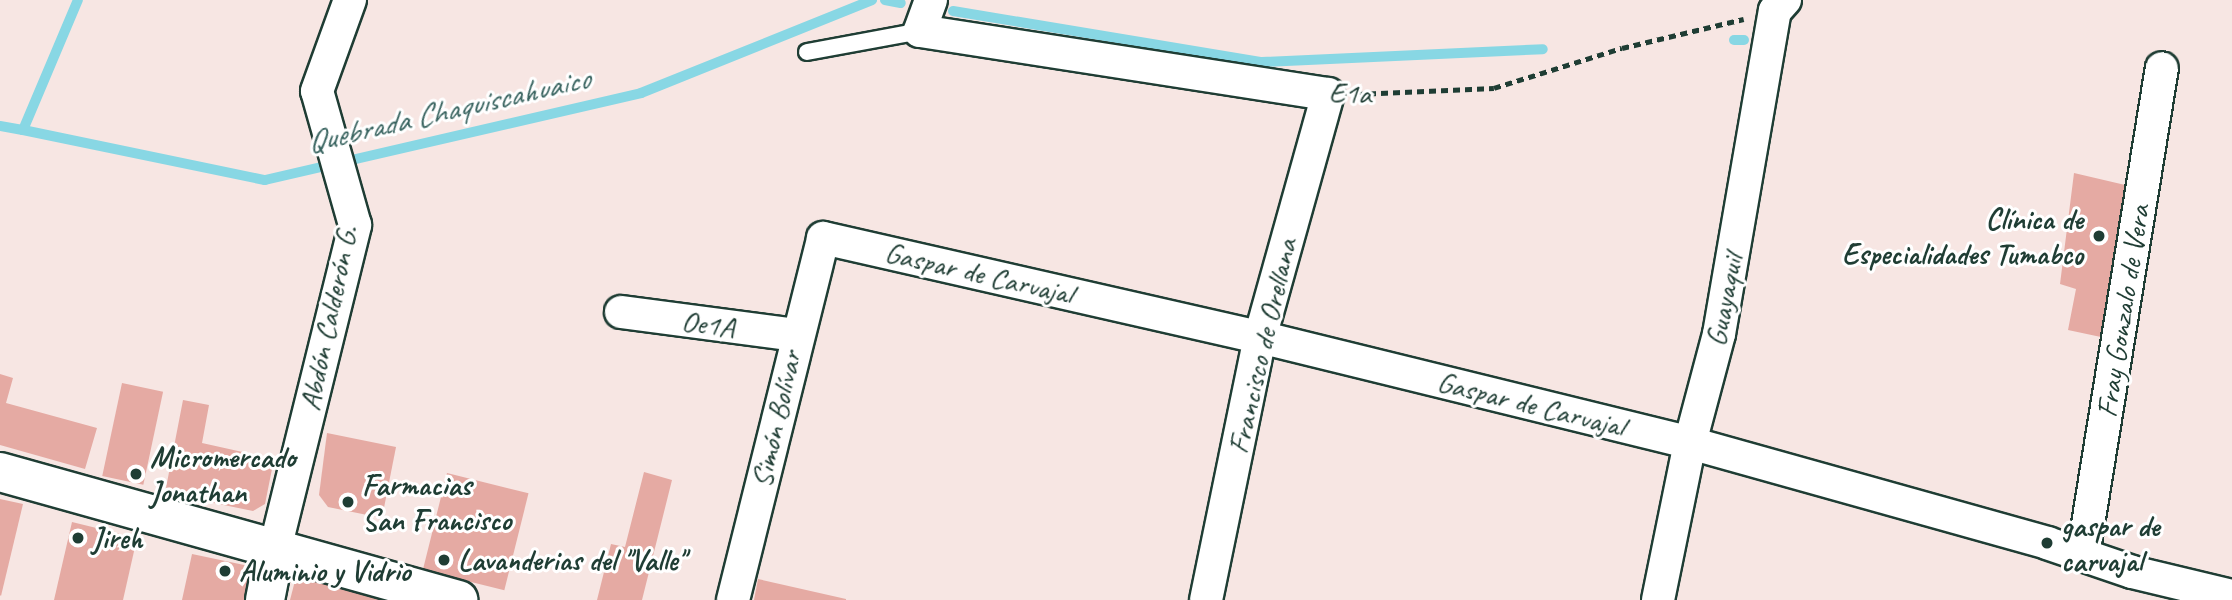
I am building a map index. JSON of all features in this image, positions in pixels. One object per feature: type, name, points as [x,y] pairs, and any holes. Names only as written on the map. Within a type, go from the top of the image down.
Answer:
[{"type":"street","name":"Abdón Calderón G.","points":[[265,600],[275,549],[355,225],[317,91],[350,0]]},
{"type":"street","points":[[920,31],[931,0]]},
{"type":"street","name":"Guayaquil","points":[[1658,600],[1690,443],[1720,334],[1780,6]]},
{"type":"street","name":"E1a","points":[[920,31],[1328,94]]},
{"type":"street","name":"Fray Gonzalo de Vera","points":[[2083,555],[2162,68]]},
{"type":"street","name":"Francisco de Orellana","points":[[1206,600],[1260,337],[1328,94]]},
{"type":"street","name":"Gaspar de Carvajal","points":[[823,238],[1260,337],[1690,443],[2083,555],[2129,586],[2232,596]]},
{"type":"street","name":"Simón Bolívar","points":[[733,600],[796,335],[823,238]]},
{"type":"street","name":"Oe1A","points":[[621,312],[796,335]]},
{"type":"street","points":[[0,472],[458,600]]},
{"type":"lane","points":[[807,52],[920,31]]},
{"type":"path","name":"E1a","points":[[1328,94],[1494,88],[1622,48],[1780,6]]},
{"type":"building","name":"Clínica de Especialidades Tumabco","points":[[2074,173],[2138,188],[2115,340],[2068,330],[2076,289],[2060,284]]},
{"type":"building","points":[[0,374],[13,378],[6,403],[97,428],[85,469],[0,445]]},
{"type":"building","points":[[122,383],[163,392],[143,485],[102,476]]},
{"type":"building","points":[[183,400],[209,405],[202,443],[274,459],[265,504],[253,511],[165,493]]},
{"type":"building","points":[[327,433],[396,447],[382,518],[328,507],[319,495]]},
{"type":"building","points":[[644,472],[672,480],[642,600],[597,600],[611,544],[625,547]]},
{"type":"building","points":[[447,473],[529,493],[504,590],[423,570]]},
{"type":"building","points":[[0,499],[23,504],[1,596],[0,595]]},
{"type":"building","points":[[72,522],[137,538],[123,600],[54,600]]},
{"type":"building","points":[[192,554],[258,568],[251,600],[182,600]]},
{"type":"building","points":[[307,573],[392,600],[290,600],[296,577]]},
{"type":"building","points":[[758,579],[846,599],[846,600],[754,600]]},
{"type":"waterway","points":[[0,126],[23,130],[78,0]]},
{"type":"waterway","name":"Quebrada Chaquiscahuaico","points":[[23,130],[265,180],[641,93],[872,0]]},
{"type":"waterway","name":"Quebrada Chaquiscahuaico","points":[[885,0],[901,3]]},
{"type":"waterway","name":"Quebrada Chaquiscahuaico","points":[[953,11],[1262,62],[1543,49]]},
{"type":"waterway","name":"Quebrada Chaquiscahuaico","points":[[1734,40],[1744,40]]},
{"type":"place","name":"Clínica de Especialidades Tumabco","points":[[2099,236]]},
{"type":"place","name":"Micromercado Jonathan","points":[[136,474]]},
{"type":"place","name":"Farmacias San Francisco","points":[[348,502]]},
{"type":"place","name":"Jireh","points":[[78,538]]},
{"type":"place","name":"gaspar de carvajal","points":[[2047,543]]},
{"type":"place","name":"Lavanderias del \"Valle\"","points":[[444,560]]},
{"type":"place","name":"Aluminio y Vidrio","points":[[225,571]]}]
